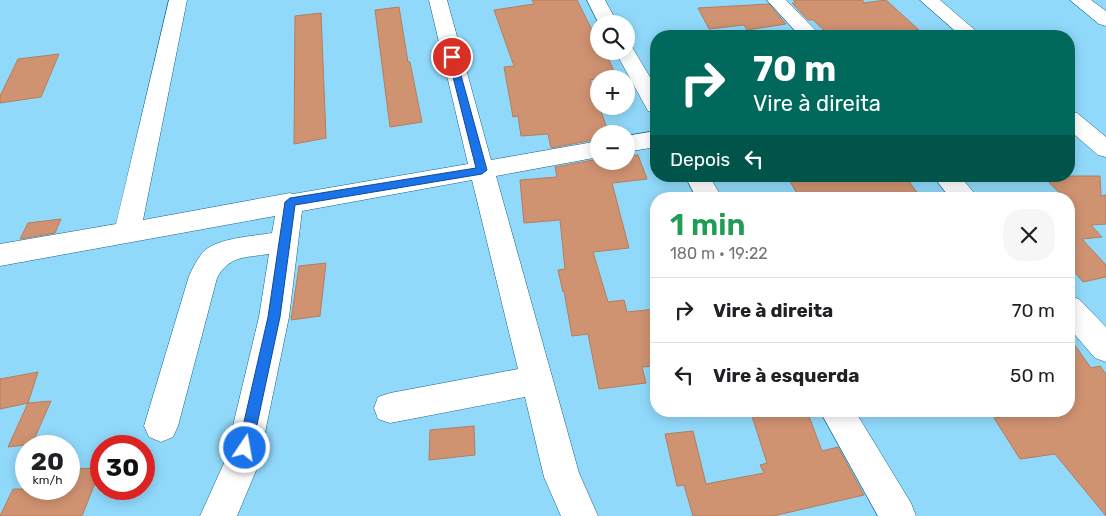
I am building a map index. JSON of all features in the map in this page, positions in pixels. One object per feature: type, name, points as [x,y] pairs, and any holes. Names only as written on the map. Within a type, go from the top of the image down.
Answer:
[{"type":"street","points":[[127,232],[178,0]]},
{"type":"street","points":[[438,0],[562,477],[580,516]]},
{"type":"street","points":[[596,0],[604,15]]},
{"type":"street","points":[[776,0],[805,30]]},
{"type":"street","points":[[929,0],[965,30]]},
{"type":"street","points":[[1079,0],[1106,20]]},
{"type":"street","points":[[630,60],[650,95]]},
{"type":"street","points":[[1075,123],[1106,149]]},
{"type":"street","points":[[635,142],[650,140]]},
{"type":"street","points":[[0,255],[290,202],[590,151]]},
{"type":"street","points":[[950,182],[960,192]]},
{"type":"street","points":[[218,516],[241,466],[274,317],[290,202]]},
{"type":"street","points":[[161,426],[203,276],[214,258],[227,251],[285,241]]},
{"type":"street","points":[[1075,314],[1106,348]]},
{"type":"street","points":[[390,408],[537,380]]},
{"type":"street","points":[[840,417],[898,516]]},
{"type":"building","points":[[532,0],[577,0],[590,26],[590,60],[609,60],[613,70],[590,70],[590,115],[602,115],[606,125],[590,125],[590,141],[551,148],[548,134],[521,136],[518,116],[513,117],[504,67],[514,66],[494,10],[534,4]]},
{"type":"building","points":[[793,0],[863,0],[863,3],[886,0],[919,30],[824,30],[813,20],[808,20],[792,3],[796,3]]},
{"type":"building","points":[[769,4],[786,24],[747,30],[744,25],[709,29],[698,8]]},
{"type":"building","points":[[399,7],[408,62],[410,62],[422,122],[390,127],[375,10]]},
{"type":"building","points":[[321,13],[326,138],[294,144],[295,16]]},
{"type":"building","points":[[59,54],[41,97],[0,103],[0,96],[18,59]]},
{"type":"building","points":[[635,155],[638,155],[647,179],[612,183],[629,248],[593,252],[608,302],[624,300],[627,312],[650,310],[650,366],[642,367],[646,383],[599,389],[588,334],[572,336],[564,291],[558,270],[565,269],[560,220],[524,223],[520,180],[557,177],[555,167],[590,161],[590,170],[635,170]]},
{"type":"building","points":[[1075,176],[1100,176],[1101,196],[1106,195],[1106,224],[1091,225],[1102,237],[1082,239],[1106,265],[1106,277],[1083,282],[1075,273],[1075,192],[1058,192],[1049,182],[1075,182]]},
{"type":"building","points":[[790,182],[909,182],[917,192],[796,192]]},
{"type":"building","points":[[61,219],[55,233],[20,239],[28,223]]},
{"type":"building","points":[[326,263],[320,316],[291,320],[299,266]]},
{"type":"building","points":[[1075,345],[1091,368],[1100,366],[1106,374],[1106,516],[1055,454],[1020,459],[994,418],[1075,417]]},
{"type":"building","points":[[38,372],[28,403],[0,409],[0,379]]},
{"type":"building","points":[[51,401],[36,435],[15,435],[15,446],[8,447],[28,403]]},
{"type":"building","points":[[752,417],[809,417],[822,451],[838,447],[864,495],[773,516],[693,516],[684,485],[677,486],[665,434],[693,431],[706,484],[764,473],[760,465],[767,463]]},
{"type":"building","points":[[474,426],[475,455],[429,460],[430,430]]},
{"type":"building","points":[[90,468],[90,496],[82,516],[0,516],[13,489],[15,489],[15,500],[80,500],[80,469]]},
{"type":"route","points":[[245,448],[274,317],[290,202],[482,170],[452,57]]}]
